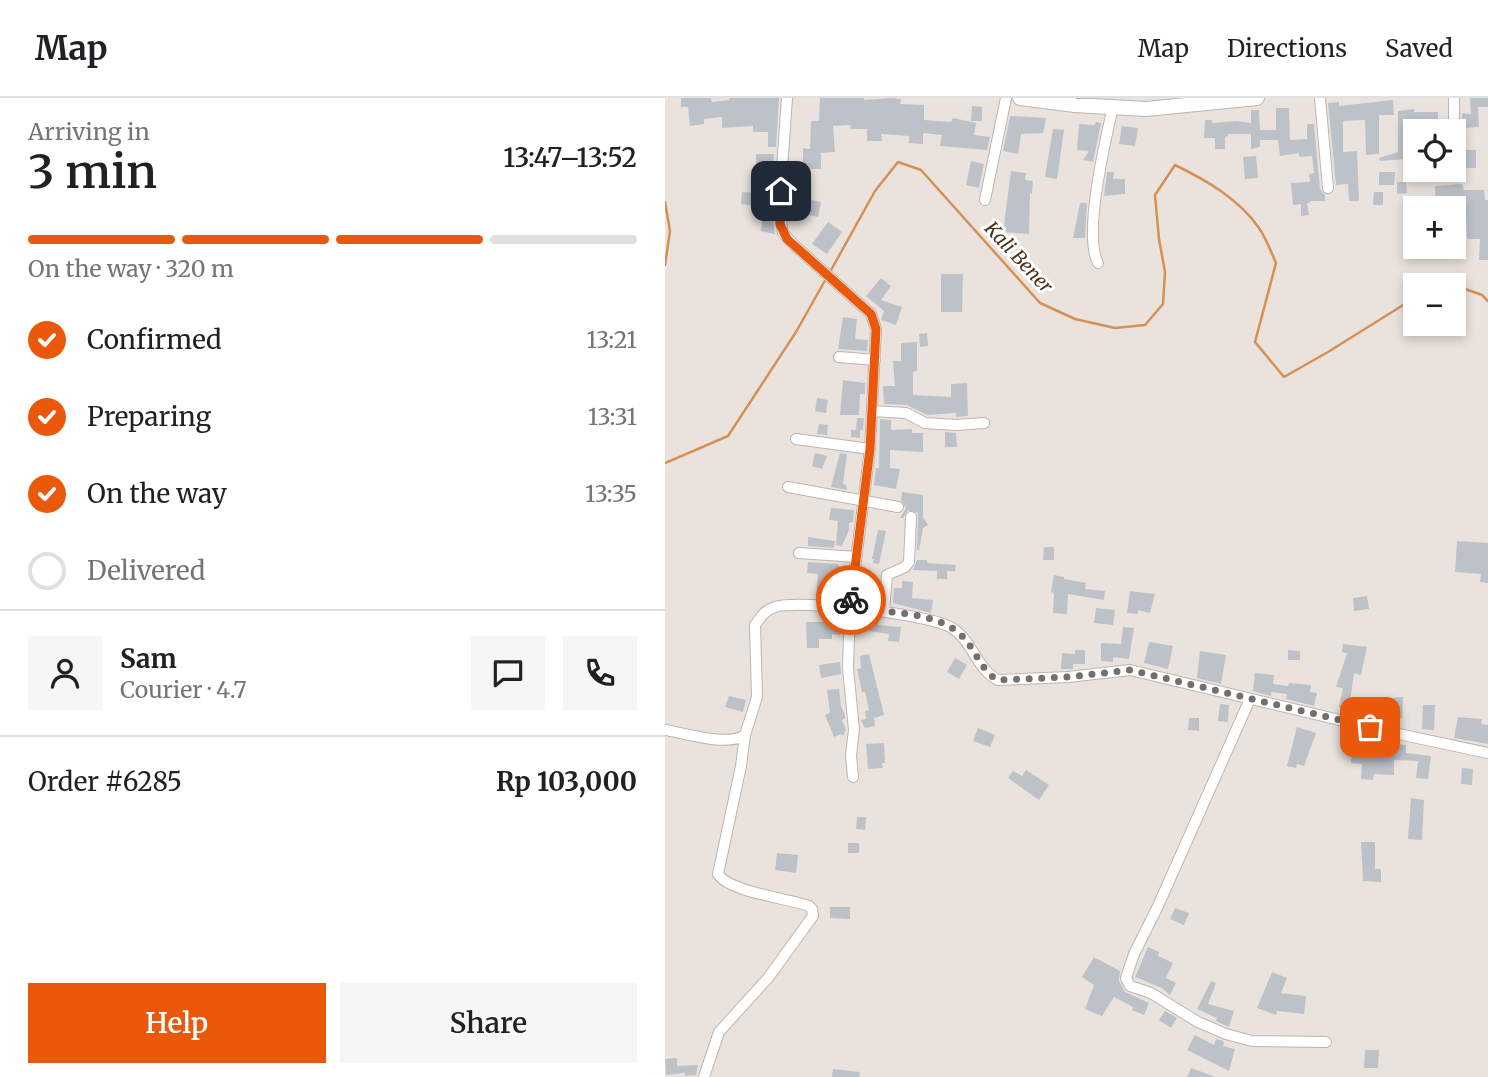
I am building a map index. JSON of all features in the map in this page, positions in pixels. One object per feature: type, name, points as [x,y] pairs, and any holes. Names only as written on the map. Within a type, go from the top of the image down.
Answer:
[{"type":"street","points":[[787,98],[780,224],[787,239],[871,314],[876,329],[870,449],[850,608],[848,668],[854,730],[851,755],[853,777]]},
{"type":"street","points":[[985,200],[1006,98]]},
{"type":"street","points":[[1029,99],[1146,109],[1257,98]]},
{"type":"street","points":[[1320,98],[1328,188]]},
{"type":"street","points":[[1454,98],[1454,119]]},
{"type":"street","points":[[1098,263],[1094,248],[1095,204],[1100,162],[1113,107]]},
{"type":"street","points":[[839,357],[875,360]]},
{"type":"street","points":[[872,411],[906,413],[925,423],[984,423]]},
{"type":"street","points":[[796,439],[870,449]]},
{"type":"street","points":[[788,487],[898,508]]},
{"type":"street","points":[[884,611],[887,575],[905,567],[909,562],[911,517]]},
{"type":"street","points":[[799,553],[857,557]]},
{"type":"street","points":[[704,1077],[719,1032],[768,978],[813,916],[813,909],[809,906],[739,888],[723,881],[718,874],[745,735],[757,697],[757,646],[754,630],[768,610],[785,605],[850,608],[884,611],[936,621],[951,627],[964,638],[989,674],[998,680],[1068,677],[1130,670],[1488,753]]},
{"type":"street","points":[[1250,699],[1134,954],[1126,978],[1130,986],[1151,993],[1198,1022],[1226,1034],[1252,1041],[1326,1042]]},
{"type":"street","points":[[665,730],[720,740],[736,740],[745,735]]},
{"type":"street","points":[[720,740],[742,751]]},
{"type":"building","points":[[681,98],[711,98],[712,102],[730,100],[729,98],[779,98],[776,147],[768,147],[768,132],[753,132],[753,126],[722,128],[722,117],[704,119],[704,124],[690,126],[688,107],[681,107]]},
{"type":"building","points":[[820,98],[893,98],[901,99],[900,104],[924,105],[924,120],[951,122],[953,118],[976,123],[974,135],[990,137],[987,150],[940,146],[942,135],[923,133],[923,144],[909,143],[909,136],[881,134],[882,141],[867,141],[867,129],[851,129],[850,125],[833,126],[835,152],[821,153],[821,169],[803,169],[803,148],[810,149],[811,121],[819,121]]},
{"type":"building","points":[[1470,98],[1488,98],[1488,107],[1478,107],[1479,127],[1466,128],[1466,119],[1462,119],[1462,113],[1471,114]]},
{"type":"building","points":[[1393,100],[1394,115],[1379,115],[1379,154],[1366,155],[1365,120],[1343,121],[1343,152],[1357,151],[1359,201],[1349,201],[1348,184],[1336,185],[1328,103],[1339,102],[1339,106]]},
{"type":"building","points":[[972,106],[982,107],[982,121],[971,121]]},
{"type":"building","points":[[1276,108],[1289,108],[1290,140],[1307,139],[1307,124],[1314,124],[1320,189],[1325,195],[1325,201],[1307,203],[1309,215],[1301,216],[1301,204],[1293,205],[1291,183],[1310,182],[1309,174],[1314,173],[1312,156],[1299,157],[1299,153],[1280,156],[1278,140],[1260,140],[1260,147],[1251,149],[1251,134],[1228,134],[1225,137],[1225,149],[1215,149],[1215,138],[1204,138],[1205,120],[1212,120],[1212,123],[1251,123],[1251,110],[1259,110],[1260,130],[1276,130]]},
{"type":"building","points":[[1414,109],[1414,112],[1438,112],[1438,119],[1403,119],[1403,159],[1380,161],[1379,158],[1398,152],[1398,111]]},
{"type":"building","points":[[1010,116],[1046,118],[1043,133],[1021,134],[1018,154],[1003,151]]},
{"type":"building","points":[[1096,122],[1101,123],[1093,162],[1083,160],[1089,151],[1077,150],[1079,124],[1095,125]]},
{"type":"building","points":[[1122,126],[1138,128],[1135,146],[1119,144]]},
{"type":"building","points":[[1053,129],[1064,130],[1057,179],[1045,177]]},
{"type":"building","points":[[1466,150],[1476,150],[1476,168],[1466,168]]},
{"type":"building","points":[[756,154],[774,154],[773,168],[756,168]]},
{"type":"building","points":[[1256,156],[1258,178],[1245,179],[1243,157]]},
{"type":"building","points":[[971,161],[984,164],[979,188],[966,185]]},
{"type":"building","points":[[1011,171],[1026,173],[1025,180],[1033,181],[1029,234],[1003,232]]},
{"type":"building","points":[[1107,172],[1114,172],[1113,179],[1125,179],[1125,194],[1104,196]]},
{"type":"building","points":[[1379,172],[1395,172],[1394,185],[1379,185]]},
{"type":"building","points":[[1397,182],[1406,182],[1407,193],[1397,194]]},
{"type":"building","points":[[1462,184],[1464,190],[1484,190],[1485,200],[1488,200],[1488,260],[1479,260],[1480,239],[1467,239],[1466,196],[1435,196],[1435,186]]},
{"type":"building","points":[[742,192],[758,193],[757,206],[741,204]]},
{"type":"building","points":[[1374,192],[1383,192],[1383,205],[1373,205]]},
{"type":"building","points":[[798,197],[821,202],[818,217],[795,212]]},
{"type":"building","points":[[1080,203],[1087,203],[1085,238],[1073,238]]},
{"type":"building","points":[[763,218],[773,220],[775,234],[761,231]]},
{"type":"building","points":[[828,222],[842,232],[827,254],[812,244]]},
{"type":"building","points":[[941,274],[963,274],[962,312],[941,312]]},
{"type":"building","points":[[881,278],[891,286],[881,300],[902,307],[896,325],[881,320],[884,311],[866,296]]},
{"type":"building","points":[[843,317],[857,319],[855,339],[868,340],[867,351],[838,349]]},
{"type":"building","points":[[927,333],[928,346],[920,347],[919,334]]},
{"type":"building","points":[[917,342],[917,371],[913,372],[913,395],[951,397],[951,384],[967,383],[968,416],[956,417],[956,413],[927,415],[907,405],[884,404],[883,386],[895,386],[893,361],[901,361],[901,343]]},
{"type":"building","points":[[843,380],[865,383],[865,394],[860,394],[859,415],[840,415]]},
{"type":"building","points":[[817,398],[828,400],[826,413],[815,411]]},
{"type":"building","points":[[857,418],[864,418],[860,438],[851,437],[851,430],[856,430]]},
{"type":"building","points":[[880,419],[891,420],[891,430],[912,429],[912,433],[923,433],[923,452],[890,450],[890,468],[900,469],[896,489],[874,485],[876,468],[879,468]]},
{"type":"building","points":[[819,424],[828,425],[827,435],[817,434]]},
{"type":"building","points":[[945,432],[956,433],[957,447],[945,447]]},
{"type":"building","points":[[815,453],[827,456],[822,469],[812,466]]},
{"type":"building","points":[[840,453],[847,454],[843,484],[847,490],[831,487]]},
{"type":"building","points":[[902,492],[923,495],[923,517],[928,525],[923,528],[919,550],[918,513],[908,510],[903,518],[900,518],[906,508],[901,500]]},
{"type":"building","points":[[831,508],[854,510],[853,522],[849,523],[842,546],[836,545],[838,521],[829,520]]},
{"type":"building","points":[[878,530],[886,531],[879,564],[873,563],[872,559]]},
{"type":"building","points":[[808,537],[835,541],[834,548],[808,546]]},
{"type":"building","points":[[1457,541],[1488,543],[1488,583],[1480,582],[1481,574],[1455,572]]},
{"type":"building","points":[[1044,547],[1054,547],[1054,560],[1043,560]]},
{"type":"building","points":[[917,560],[956,565],[955,571],[947,571],[947,579],[937,579],[937,571],[913,570]]},
{"type":"building","points":[[808,562],[838,564],[844,567],[838,599],[816,597],[818,574],[807,573]]},
{"type":"building","points":[[1054,575],[1086,583],[1085,589],[1105,591],[1104,600],[1068,594],[1067,614],[1053,613],[1054,593],[1051,592]]},
{"type":"building","points":[[861,580],[875,582],[874,588],[878,589],[877,603],[859,601]]},
{"type":"building","points":[[902,581],[913,582],[912,598],[933,600],[931,613],[893,603],[894,588],[902,588]]},
{"type":"building","points":[[1130,591],[1155,594],[1150,613],[1138,610],[1138,614],[1127,613]]},
{"type":"building","points":[[1367,596],[1369,609],[1354,611],[1353,598]]},
{"type":"building","points":[[1096,608],[1115,610],[1113,625],[1094,623]]},
{"type":"building","points":[[835,616],[842,616],[841,635],[832,634],[832,639],[819,639],[819,648],[807,648],[806,622],[835,622]]},
{"type":"building","points":[[871,621],[878,622],[878,625],[901,627],[899,642],[888,641],[889,634],[869,631]]},
{"type":"building","points":[[1123,627],[1134,628],[1129,659],[1113,657],[1113,662],[1101,661],[1101,643],[1121,644]]},
{"type":"building","points":[[1149,642],[1173,646],[1168,669],[1144,663]]},
{"type":"building","points":[[1343,644],[1367,647],[1361,675],[1354,673],[1349,709],[1339,707],[1343,688],[1336,687],[1347,653],[1342,652]]},
{"type":"building","points":[[1075,650],[1085,650],[1085,664],[1073,664],[1073,669],[1061,669],[1062,653],[1075,654]]},
{"type":"building","points":[[1288,650],[1300,651],[1300,660],[1288,660]]},
{"type":"building","points":[[1200,651],[1226,655],[1221,684],[1197,678]]},
{"type":"building","points":[[869,654],[884,715],[874,718],[875,726],[865,728],[861,720],[866,719],[865,711],[869,710],[857,669],[861,668],[860,656]]},
{"type":"building","points":[[955,658],[967,665],[959,679],[947,672]]},
{"type":"building","points":[[840,662],[841,674],[821,678],[819,665]]},
{"type":"building","points":[[1255,673],[1274,675],[1273,684],[1311,685],[1310,692],[1317,693],[1314,706],[1286,699],[1287,694],[1271,692],[1271,696],[1253,691]]},
{"type":"building","points":[[839,689],[845,715],[842,720],[846,730],[843,736],[841,734],[834,737],[825,715],[830,713],[827,690]]},
{"type":"building","points":[[729,696],[746,700],[743,712],[725,707]]},
{"type":"building","points":[[1403,697],[1402,718],[1390,719],[1390,698]]},
{"type":"building","points":[[1220,704],[1229,705],[1228,722],[1218,721]]},
{"type":"building","points":[[1423,705],[1435,705],[1434,730],[1422,729]]},
{"type":"building","points":[[1458,717],[1482,719],[1481,724],[1488,725],[1488,744],[1454,738]]},
{"type":"building","points":[[1189,718],[1199,718],[1199,731],[1188,730]]},
{"type":"building","points":[[1297,727],[1316,733],[1304,766],[1297,764],[1296,768],[1287,766]]},
{"type":"building","points":[[978,728],[995,735],[990,747],[973,741]]},
{"type":"building","points":[[1353,740],[1406,745],[1406,753],[1431,756],[1428,779],[1416,778],[1418,761],[1394,760],[1394,775],[1374,774],[1373,780],[1361,779],[1362,764],[1351,763]]},
{"type":"building","points":[[884,743],[883,768],[868,769],[866,744]]},
{"type":"building","points":[[1462,768],[1473,769],[1472,785],[1461,784]]},
{"type":"building","points":[[1026,770],[1049,785],[1039,800],[1008,778],[1013,771],[1022,776]]},
{"type":"building","points":[[1411,798],[1424,800],[1422,840],[1408,839]]},
{"type":"building","points":[[857,817],[866,817],[865,830],[856,829]]},
{"type":"building","points":[[1361,842],[1375,842],[1375,869],[1381,869],[1381,882],[1363,881]]},
{"type":"building","points":[[848,843],[859,843],[859,853],[848,853]]},
{"type":"building","points":[[777,853],[798,855],[796,873],[775,870]]},
{"type":"building","points":[[830,907],[850,907],[850,919],[830,918]]},
{"type":"building","points":[[1175,908],[1189,913],[1184,925],[1170,919]]},
{"type":"building","points":[[1148,947],[1159,952],[1158,956],[1173,963],[1166,978],[1176,983],[1170,995],[1162,988],[1135,977]]},
{"type":"building","points":[[1094,957],[1120,971],[1119,981],[1125,992],[1149,1003],[1144,1015],[1114,997],[1102,1016],[1085,1009],[1094,985],[1082,977]]},
{"type":"building","points":[[1272,972],[1287,978],[1281,993],[1306,996],[1304,1014],[1277,1011],[1276,1015],[1257,1008]]},
{"type":"building","points":[[1211,981],[1216,983],[1208,1004],[1234,1011],[1229,1027],[1197,1009]]},
{"type":"building","points":[[1165,1011],[1177,1018],[1171,1028],[1159,1020]]},
{"type":"building","points":[[1195,1035],[1214,1045],[1216,1039],[1221,1040],[1224,1042],[1223,1046],[1235,1049],[1229,1071],[1187,1050]]},
{"type":"building","points":[[1365,1050],[1379,1050],[1378,1068],[1364,1068]]},
{"type":"building","points":[[677,1058],[677,1066],[698,1065],[696,1075],[666,1075],[665,1059]]},
{"type":"building","points":[[1191,1068],[1213,1076],[1213,1077],[1187,1077]]},
{"type":"building","points":[[833,1069],[860,1072],[859,1077],[832,1077]]},
{"type":"waterway","name":"Kali Bener","points":[[830,272],[875,191],[898,162],[921,170],[1040,303],[1075,319],[1115,328],[1145,325],[1163,304],[1165,272],[1155,195],[1175,165],[1232,199],[1264,236],[1276,263],[1255,342],[1284,377],[1403,305]]},
{"type":"waterway","name":"Kali Bener","points":[[665,202],[670,231],[665,265]]},
{"type":"waterway","name":"Kali Bener","points":[[665,463],[728,436],[796,332],[827,277]]},
{"type":"waterway","name":"Kali Bener","points":[[1466,289],[1482,295],[1488,301]]},
{"type":"way so far","points":[[851,600],[850,608],[922,617],[951,627],[964,638],[989,674],[998,680],[1068,677],[1130,670],[1370,727]]},
{"type":"route","points":[[781,191],[780,224],[787,239],[871,314],[876,329],[870,449],[851,600]]}]
